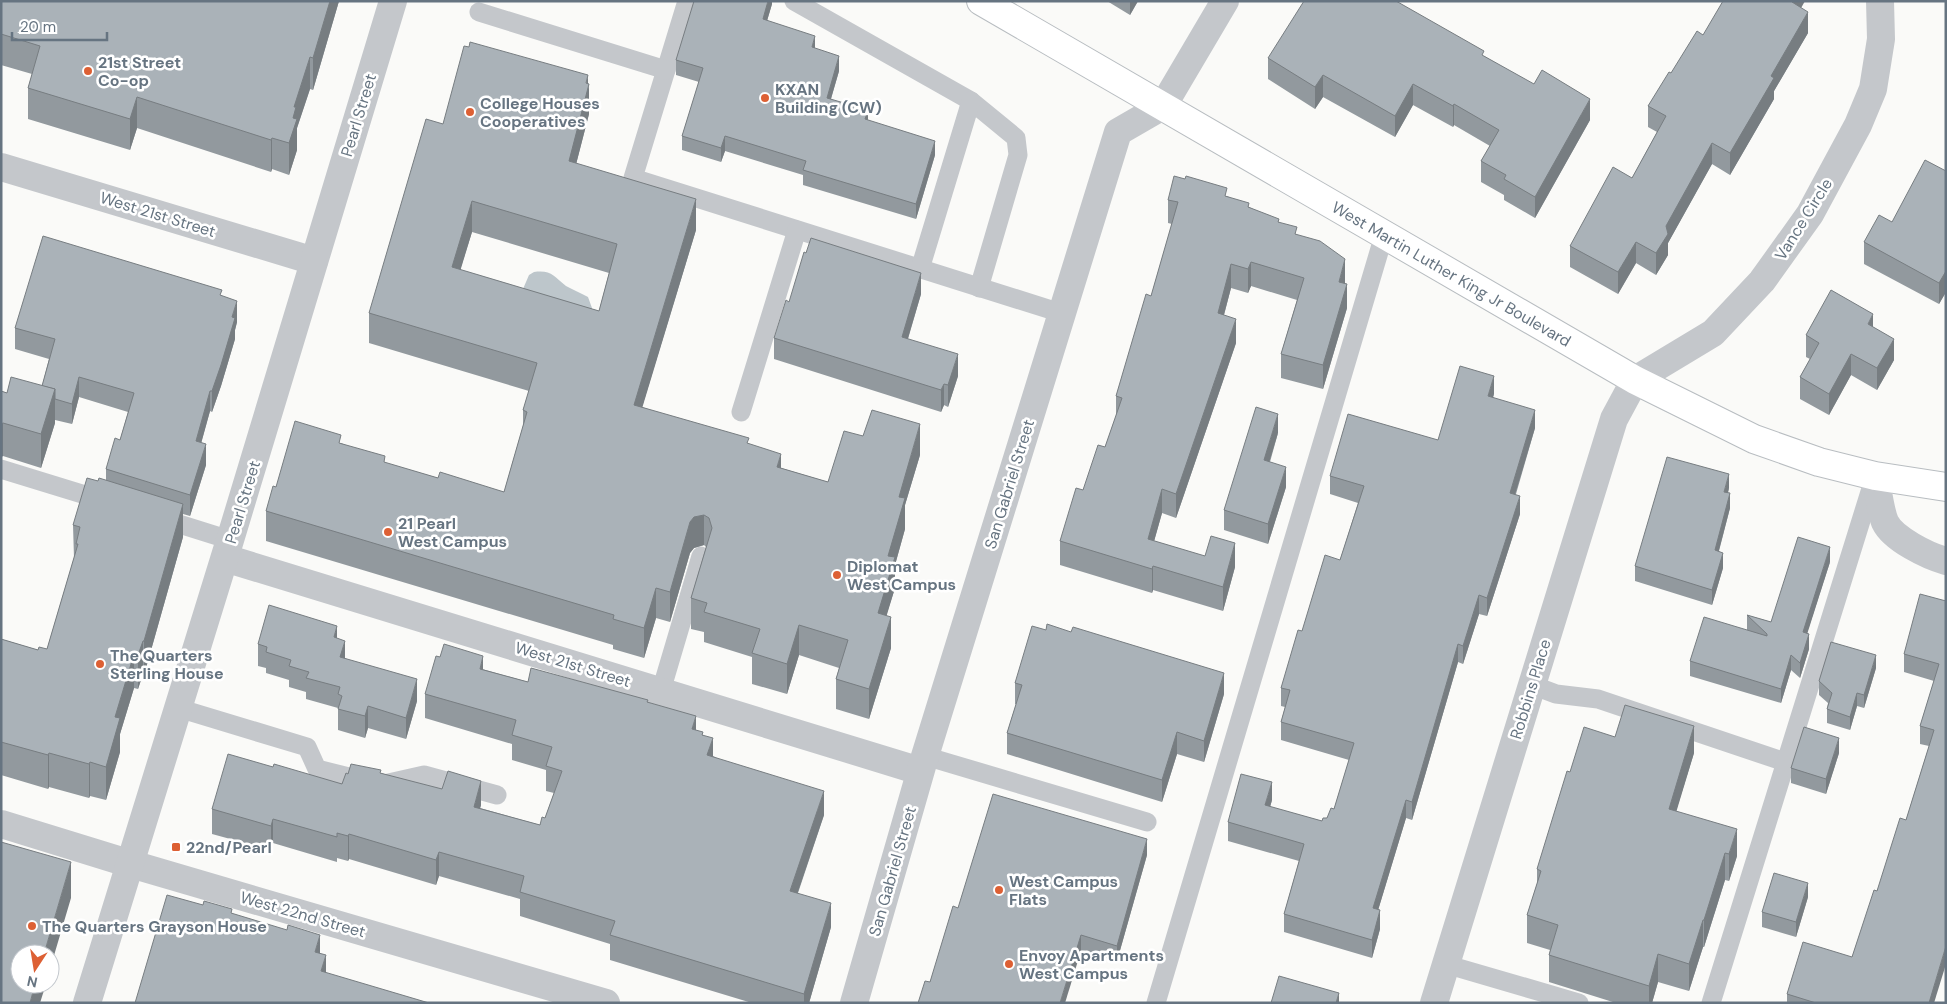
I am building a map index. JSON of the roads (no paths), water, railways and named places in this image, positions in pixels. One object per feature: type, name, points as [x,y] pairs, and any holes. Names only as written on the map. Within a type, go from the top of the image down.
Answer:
[{"type":"main road","name":"West Martin Luther King Jr Boulevard","points":[[980,1],[1636,380],[1754,439],[1819,462],[1875,476],[1946,486]]},
{"type":"street","name":"Pearl Street","points":[[87,1003],[228,549],[393,1]]},
{"type":"street","name":"San Gabriel Street","points":[[854,1003],[923,764],[1118,132],[1163,106],[1225,1]]},
{"type":"street","name":"Vance Circle","points":[[1636,380],[1713,333],[1762,281],[1810,214],[1858,125],[1873,89],[1881,39],[1880,1]]},
{"type":"street","name":"West 21st Street","points":[[1,167],[314,260]]},
{"type":"street","name":"Robbins Place","points":[[1434,1003],[1614,419],[1636,380]]},
{"type":"street","points":[[1875,476],[1885,522],[1898,537],[1934,558],[1946,561]]},
{"type":"street","name":"West 21st Street","points":[[228,549],[661,692],[923,764]]},
{"type":"street","name":"West 22nd Street","points":[[1,824],[606,1003]]},
{"type":"lane","points":[[687,1],[633,178],[1061,313]]},
{"type":"lane","points":[[794,1],[971,101],[1016,138],[1018,155],[979,288]]},
{"type":"lane","points":[[479,12],[666,70]]},
{"type":"lane","points":[[920,269],[971,101]]},
{"type":"lane","points":[[741,412],[797,230]]},
{"type":"lane","points":[[1156,1003],[1384,235]]},
{"type":"lane","points":[[1,469],[120,506]]},
{"type":"lane","points":[[1711,1003],[1875,476]]},
{"type":"lane","points":[[147,514],[228,549]]},
{"type":"lane","points":[[661,692],[701,556]]},
{"type":"lane","points":[[1532,685],[1556,694],[1598,699],[1785,762]]},
{"type":"lane","points":[[178,708],[307,747],[316,769],[384,784],[424,775],[497,795]]},
{"type":"lane","points":[[923,764],[1147,822]]},
{"type":"lane","points":[[1446,964],[1579,1003]]},
{"type":"place","name":"21st Street Co-op","points":[[88,71]]},
{"type":"place","name":"KXAN Building (CW)","points":[[765,98]]},
{"type":"place","name":"College Houses Cooperatives","points":[[470,112]]},
{"type":"place","name":"21 Pearl West Campus","points":[[388,532]]},
{"type":"place","name":"Diplomat West Campus","points":[[837,575]]},
{"type":"place","name":"The Quarters Sterling House","points":[[100,664]]},
{"type":"place","name":"22nd/Pearl","points":[[176,847]]},
{"type":"place","name":"West Campus Flats","points":[[999,890]]},
{"type":"place","name":"The Quarters Grayson House","points":[[32,926]]},
{"type":"place","name":"Envoy Apartments West Campus","points":[[1009,964]]}]
